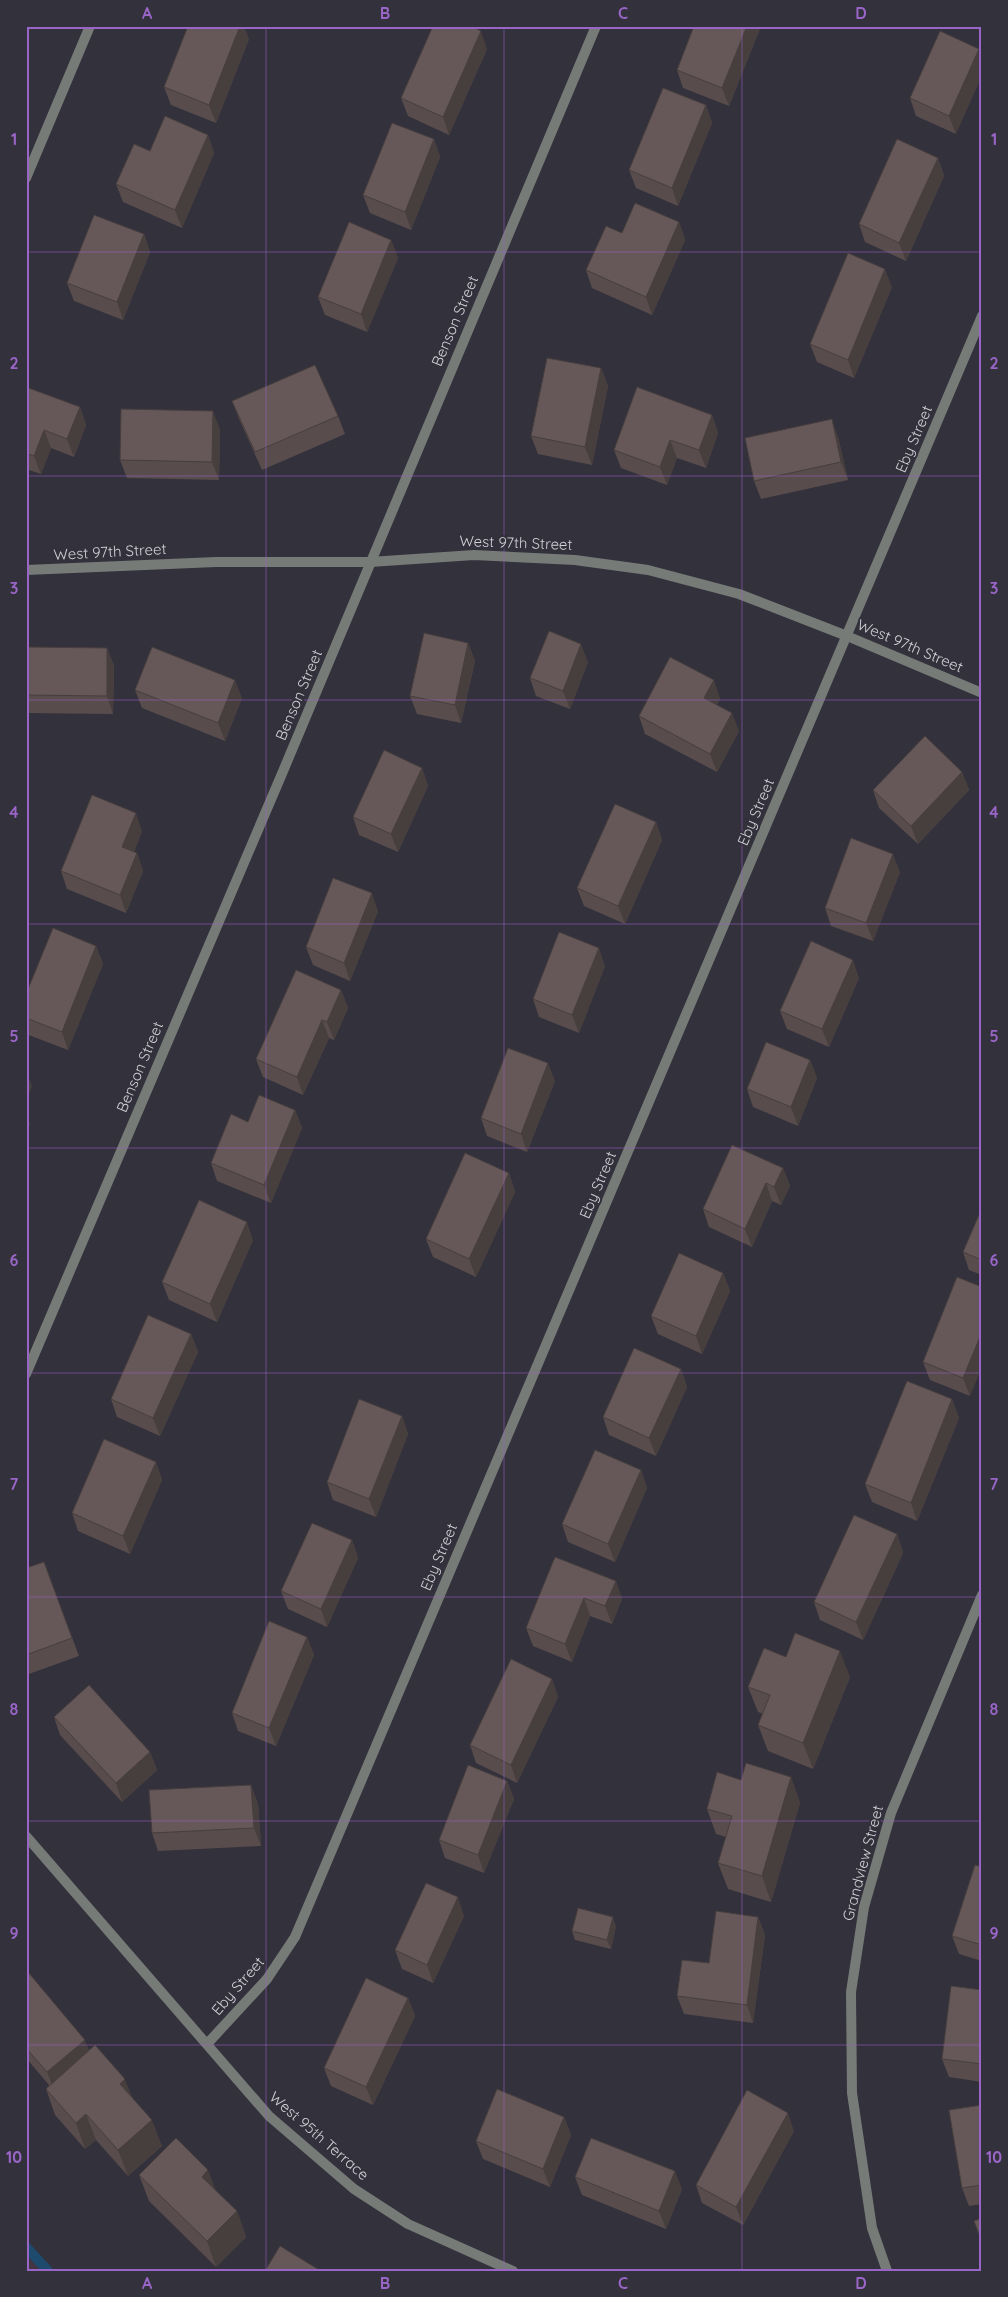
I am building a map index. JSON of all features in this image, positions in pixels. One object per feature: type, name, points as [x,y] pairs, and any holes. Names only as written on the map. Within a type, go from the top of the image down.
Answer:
[{"type":"street","points":[[26,178],[90,26]]},
{"type":"street","name":"Benson Street","points":[[26,1374],[596,26]]},
{"type":"street","name":"Eby Street","points":[[207,2044],[267,1979],[295,1937],[982,316]]},
{"type":"street","name":"West 97th Street","points":[[26,570],[216,562],[370,562],[474,554],[575,560],[648,570],[739,594],[847,636],[982,693]]},
{"type":"street","name":"Grandview Street","points":[[886,2270],[872,2228],[852,2093],[852,1992],[864,1907],[891,1813],[982,1595]]},
{"type":"street","name":"West 95th Terrace","points":[[26,1836],[269,2116],[354,2189],[408,2224],[513,2271]]},
{"type":"shaded area","points":[[26,2255],[41,2271],[26,2271]]},
{"type":"building","points":[[188,26],[240,26],[209,105],[164,87]]},
{"type":"building","points":[[433,26],[471,26],[481,31],[443,117],[401,98]]},
{"type":"building","points":[[694,26],[747,26],[722,88],[677,70]]},
{"type":"building","points":[[940,31],[979,49],[949,116],[910,98]]},
{"type":"building","points":[[663,88],[706,105],[672,188],[629,170]]},
{"type":"building","points":[[165,116],[208,135],[175,210],[116,184],[134,144],[150,151]]},
{"type":"building","points":[[392,123],[434,139],[405,212],[363,195]]},
{"type":"building","points":[[897,139],[938,158],[899,243],[859,224]]},
{"type":"building","points":[[635,203],[679,222],[646,297],[586,270],[606,226],[622,233]]},
{"type":"building","points":[[94,215],[144,234],[117,302],[67,283]]},
{"type":"building","points":[[349,222],[391,240],[361,314],[318,297]]},
{"type":"building","points":[[848,253],[885,269],[848,360],[810,344]]},
{"type":"building","points":[[547,358],[601,368],[585,447],[531,436]]},
{"type":"building","points":[[315,365],[338,416],[255,452],[232,401]]},
{"type":"building","points":[[26,387],[80,407],[67,439],[44,430],[34,456],[26,453]]},
{"type":"building","points":[[637,387],[712,415],[699,450],[670,440],[660,467],[614,450]]},
{"type":"building","points":[[121,409],[213,411],[212,462],[120,460]]},
{"type":"building","points":[[832,419],[841,462],[754,481],[745,438]]},
{"type":"building","points":[[549,631],[581,644],[563,691],[530,678]]},
{"type":"building","points":[[424,633],[468,643],[455,705],[410,696]]},
{"type":"building","points":[[26,647],[107,648],[107,696],[26,695]]},
{"type":"building","points":[[152,647],[235,680],[218,723],[135,690]]},
{"type":"building","points":[[670,657],[714,680],[704,698],[732,713],[710,754],[639,716]]},
{"type":"building","points":[[925,736],[962,772],[911,826],[873,790]]},
{"type":"building","points":[[384,750],[422,768],[391,834],[353,817]]},
{"type":"building","points":[[92,795],[136,813],[122,847],[137,853],[120,895],[61,871]]},
{"type":"building","points":[[615,804],[656,822],[618,906],[577,888]]},
{"type":"building","points":[[851,838],[893,854],[866,923],[825,908]]},
{"type":"building","points":[[333,878],[372,893],[344,963],[306,947]]},
{"type":"building","points":[[53,928],[96,946],[62,1032],[26,1018],[26,994]]},
{"type":"building","points":[[559,932],[599,948],[572,1015],[533,999]]},
{"type":"building","points":[[811,941],[853,960],[822,1029],[780,1011]]},
{"type":"building","points":[[296,970],[341,990],[327,1022],[322,1020],[297,1077],[256,1059]]},
{"type":"building","points":[[766,1042],[810,1060],[791,1107],[747,1089]]},
{"type":"building","points":[[508,1048],[548,1063],[521,1134],[481,1118]]},
{"type":"building","points":[[259,1095],[295,1110],[264,1185],[211,1163],[231,1114],[248,1122]]},
{"type":"building","points":[[732,1145],[783,1168],[774,1187],[766,1183],[745,1229],[703,1209]]},
{"type":"building","points":[[465,1153],[509,1173],[469,1259],[426,1239]]},
{"type":"building","points":[[199,1200],[247,1222],[210,1304],[162,1282]]},
{"type":"building","points":[[982,1208],[982,1260],[963,1252]]},
{"type":"building","points":[[679,1253],[723,1273],[696,1336],[651,1316]]},
{"type":"building","points":[[957,1277],[982,1287],[982,1332],[963,1378],[923,1362]]},
{"type":"building","points":[[148,1315],[191,1334],[153,1418],[111,1399]]},
{"type":"building","points":[[634,1348],[681,1369],[649,1438],[603,1417]]},
{"type":"building","points":[[907,1381],[952,1399],[911,1503],[865,1484]]},
{"type":"building","points":[[359,1399],[402,1416],[369,1499],[327,1482]]},
{"type":"building","points":[[104,1439],[156,1462],[123,1536],[72,1513]]},
{"type":"building","points":[[595,1450],[641,1470],[608,1544],[562,1524]]},
{"type":"building","points":[[854,1515],[897,1534],[856,1622],[814,1602]]},
{"type":"building","points":[[312,1523],[352,1540],[321,1609],[281,1591]]},
{"type":"building","points":[[555,1557],[616,1581],[605,1606],[584,1598],[565,1644],[526,1628]]},
{"type":"building","points":[[44,1562],[72,1638],[26,1655],[26,1568]]},
{"type":"building","points":[[269,1621],[307,1637],[269,1728],[232,1713]]},
{"type":"building","points":[[795,1633],[840,1651],[803,1743],[758,1725],[770,1695],[748,1687],[764,1648],[786,1657]]},
{"type":"building","points":[[511,1659],[552,1679],[511,1765],[470,1745]]},
{"type":"building","points":[[89,1685],[150,1752],[116,1783],[54,1717]]},
{"type":"building","points":[[746,1763],[791,1777],[762,1876],[718,1863],[732,1816],[707,1809],[717,1772],[741,1780]]},
{"type":"building","points":[[468,1765],[507,1781],[478,1855],[439,1840]]},
{"type":"building","points":[[251,1785],[254,1828],[152,1833],[149,1790]]},
{"type":"building","points":[[975,1865],[982,1867],[982,1945],[952,1936]]},
{"type":"building","points":[[426,1883],[458,1897],[427,1965],[395,1950]]},
{"type":"building","points":[[578,1908],[613,1917],[607,1940],[572,1931]]},
{"type":"building","points":[[716,1911],[758,1917],[747,2005],[677,1996],[682,1960],[709,1963]]},
{"type":"building","points":[[28,1972],[85,2040],[47,2072],[26,2048],[26,1974]]},
{"type":"building","points":[[366,1978],[408,1998],[366,2087],[324,2068]]},
{"type":"building","points":[[951,1986],[982,1990],[982,2064],[942,2059]]},
{"type":"building","points":[[95,2045],[125,2079],[120,2084],[152,2120],[118,2150],[86,2114],[76,2123],[46,2089]]},
{"type":"building","points":[[497,2089],[564,2117],[543,2169],[476,2141]]},
{"type":"building","points":[[747,2090],[788,2113],[736,2207],[696,2185]]},
{"type":"building","points":[[982,2105],[982,2185],[962,2188],[949,2110]]},
{"type":"building","points":[[176,2138],[208,2170],[202,2177],[237,2211],[207,2241],[139,2175]]},
{"type":"building","points":[[591,2138],[675,2171],[659,2211],[575,2177]]},
{"type":"building","points":[[982,2218],[982,2242],[974,2221]]},
{"type":"building","points":[[280,2246],[321,2271],[265,2271]]},
{"type":"waterway","points":[[26,2247],[48,2271]]}]
